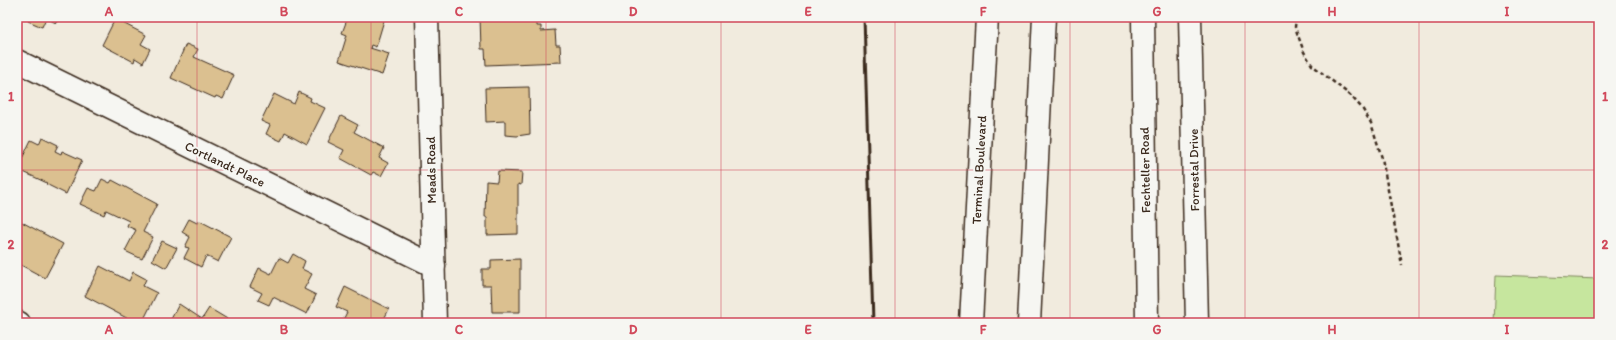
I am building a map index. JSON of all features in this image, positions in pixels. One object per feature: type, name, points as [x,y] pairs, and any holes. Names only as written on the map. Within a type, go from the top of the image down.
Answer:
[{"type":"street","name":"Meads Road","points":[[428,17],[435,323]]},
{"type":"street","name":"Terminal Boulevard","points":[[971,323],[987,17]]},
{"type":"street","points":[[1029,323],[1044,17]]},
{"type":"street","name":"Fechteller Road","points":[[1143,17],[1147,323]]},
{"type":"street","name":"Forrestal Drive","points":[[1190,17],[1197,323]]},
{"type":"street","name":"Cortlandt Place","points":[[17,61],[434,266]]},
{"type":"path","points":[[1296,17],[1295,27],[1304,52],[1312,65],[1350,95],[1362,108],[1371,123],[1382,158],[1402,265]]},
{"type":"green space","points":[[1496,275],[1599,279],[1599,323],[1494,323]]},
{"type":"building","points":[[30,17],[59,17],[56,23],[46,18],[42,27],[28,21]]},
{"type":"building","points":[[348,17],[385,17],[376,47],[371,45],[370,48],[389,54],[382,75],[339,61],[347,35],[342,33]]},
{"type":"building","points":[[480,17],[537,17],[537,26],[541,26],[541,31],[555,30],[556,45],[560,45],[561,62],[486,65],[485,49],[481,49]]},
{"type":"building","points":[[115,19],[146,35],[141,44],[150,49],[143,63],[135,58],[134,62],[102,45]]},
{"type":"building","points":[[186,44],[198,49],[194,57],[234,75],[223,99],[216,96],[215,98],[171,78]]},
{"type":"building","points":[[529,87],[530,134],[517,136],[505,135],[505,121],[486,122],[485,88]]},
{"type":"building","points":[[299,92],[311,98],[310,101],[325,108],[307,144],[285,132],[281,141],[266,134],[270,125],[261,121],[274,94],[294,104]]},
{"type":"building","points":[[341,116],[358,125],[354,132],[384,148],[379,158],[388,163],[381,176],[373,172],[371,175],[340,158],[344,150],[328,142]]},
{"type":"building","points":[[42,137],[58,145],[55,151],[61,154],[62,151],[82,160],[66,194],[17,169],[31,140],[39,144]]},
{"type":"building","points":[[498,171],[522,172],[521,185],[518,184],[518,234],[487,235],[487,217],[485,217],[486,181],[497,182]]},
{"type":"building","points":[[102,179],[110,183],[112,180],[157,204],[143,232],[153,237],[142,259],[125,251],[136,230],[127,226],[129,221],[106,210],[104,215],[80,204],[88,188],[96,191]]},
{"type":"building","points":[[189,219],[197,223],[200,221],[231,237],[218,262],[206,256],[201,267],[184,258],[189,248],[185,247],[190,237],[182,232]]},
{"type":"building","points":[[18,220],[63,244],[45,278],[17,263]]},
{"type":"building","points":[[162,241],[177,248],[166,268],[152,260]]},
{"type":"building","points":[[293,254],[305,261],[302,269],[312,274],[304,289],[316,295],[307,314],[273,297],[269,305],[258,300],[262,293],[250,287],[259,268],[271,274],[279,258],[288,263]]},
{"type":"building","points":[[520,259],[520,312],[492,312],[491,285],[482,285],[482,269],[491,269],[491,260]]},
{"type":"building","points":[[100,266],[129,281],[133,272],[146,279],[143,286],[157,293],[142,323],[136,323],[85,296]]},
{"type":"building","points":[[345,287],[389,309],[382,323],[355,323],[344,318],[347,312],[336,307]]},
{"type":"building","points":[[179,304],[202,319],[209,308],[234,323],[169,323]]},
{"type":"railway","points":[[864,17],[873,323]]}]
